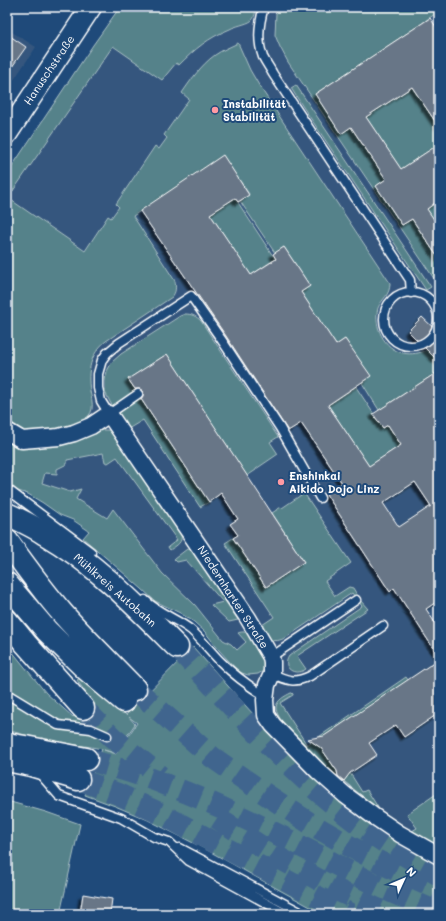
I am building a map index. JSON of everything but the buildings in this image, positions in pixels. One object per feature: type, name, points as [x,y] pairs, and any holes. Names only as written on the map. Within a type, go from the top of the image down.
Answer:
[{"type":"highway","name":"Mühlkreis Autobahn","points":[[7,514],[45,534],[74,553],[140,610],[177,647]]},
{"type":"highway","points":[[7,541],[34,578],[130,695],[86,669],[47,631],[7,584]]},
{"type":"highway","points":[[7,621],[83,708]]},
{"type":"highway","points":[[7,744],[25,747],[82,769],[31,765],[7,760]]},
{"type":"street","name":"Hanuschstraße","points":[[7,134],[91,7]]},
{"type":"street","points":[[7,431],[22,440],[59,437],[74,434],[91,426],[109,414]]},
{"type":"street","name":"Niedernharter Straße","points":[[109,414],[248,618],[271,657],[272,674],[267,685],[265,700],[266,715],[273,725],[318,771],[345,795],[400,834],[439,856]]},
{"type":"lane","points":[[264,7],[259,25],[260,45],[263,57],[410,280],[411,292]]},
{"type":"lane","points":[[411,292],[424,295],[431,301],[436,308],[438,325],[429,339],[421,344],[407,346],[392,338],[386,329],[384,321],[385,311],[389,303],[394,298],[402,294],[411,292]]},
{"type":"lane","points":[[138,394],[109,414],[101,401],[98,388],[98,374],[102,360],[114,347],[191,296],[280,428],[320,498]]},
{"type":"lane","points":[[7,489],[99,559]]},
{"type":"lane","points":[[140,596],[151,606],[179,622],[200,638],[220,662],[242,681],[265,696]]},
{"type":"lane","points":[[271,657],[356,600]]},
{"type":"lane","points":[[272,674],[296,681],[310,676],[383,626]]},
{"type":"lane","points":[[7,694],[58,725],[91,729],[107,736]]},
{"type":"lane","points":[[31,765],[59,796],[121,818],[154,837],[169,842],[304,914]]},
{"type":"lane","points":[[169,842],[189,861],[286,914]]},
{"type":"shaded area","points":[[120,7],[439,7],[439,846],[412,831],[379,809],[349,786],[334,774],[286,727],[213,626],[195,605],[162,573],[7,462],[7,174]]},
{"type":"shaded area","points":[[7,29],[36,47],[7,90]]},
{"type":"green space","points":[[120,7],[257,7],[252,20],[222,32],[208,40],[179,65],[176,63],[162,80],[113,46],[8,198],[85,251],[108,216],[111,218],[119,207],[116,204],[155,146],[159,149],[167,138],[164,135],[189,99],[182,93],[193,78],[205,63],[215,55],[238,43],[250,70],[260,87],[390,283],[389,291],[378,308],[377,315],[379,329],[385,342],[396,351],[403,353],[409,354],[428,350],[439,362],[439,371],[379,410],[362,383],[370,376],[345,339],[336,345],[301,292],[310,286],[284,247],[275,253],[240,201],[249,194],[223,156],[133,216],[175,281],[176,288],[172,297],[106,341],[96,351],[91,363],[89,377],[92,409],[88,416],[82,422],[61,429],[21,431],[7,424],[7,174]]},
{"type":"green space","points":[[280,7],[439,7],[439,18],[435,14],[315,94],[341,133],[351,127],[386,179],[376,186],[402,225],[412,219],[439,259],[439,276],[437,277],[439,280],[439,286],[288,62],[275,35],[276,13]]},
{"type":"green space","points":[[296,85],[431,287],[426,290],[303,107],[291,88]]},
{"type":"green space","points":[[412,87],[439,127],[439,144],[401,169],[366,117]]},
{"type":"green space","points":[[235,198],[275,259],[251,275],[210,214]]},
{"type":"green space","points":[[439,200],[439,227],[427,209]]},
{"type":"green space","points":[[185,314],[190,314],[201,321],[278,437],[270,442],[278,454],[247,476],[167,354],[128,379],[209,502],[200,507],[143,420],[128,429],[105,392],[107,371],[112,362],[121,354]]},
{"type":"green space","points":[[356,387],[383,428],[388,425],[401,445],[369,466],[328,405]]},
{"type":"green space","points":[[100,430],[108,430],[112,432],[181,533],[181,539],[177,545],[170,550],[168,547],[177,540],[117,457],[108,463],[105,462],[103,453],[67,460],[67,464],[57,469],[57,474],[45,473],[42,483],[70,492],[81,489],[76,499],[107,518],[113,509],[162,573],[195,605],[223,640],[231,644],[237,650],[246,642],[238,633],[244,632],[250,635],[265,662],[263,671],[258,674],[248,675],[237,670],[205,632],[194,622],[180,613],[155,601],[83,538],[89,531],[73,520],[60,515],[28,494],[18,491],[7,482],[7,440],[25,447],[65,444],[82,439]]},
{"type":"green space","points":[[304,493],[351,563],[325,581],[335,596],[349,587],[353,588],[360,600],[368,609],[297,656],[306,669],[294,672],[290,670],[287,664],[289,656],[362,606],[352,593],[287,637],[274,641],[271,640],[259,627],[274,617],[225,543],[233,538],[266,587],[304,562],[272,513]]},
{"type":"green space","points":[[187,549],[191,549],[238,620],[229,622],[211,605],[223,602],[186,560],[177,562],[174,559]]},
{"type":"green space","points":[[7,645],[46,693],[73,717],[91,701],[77,680],[82,677],[126,715],[193,647],[262,724],[309,773],[407,846],[439,865],[439,914],[323,914],[207,850],[148,820],[85,795],[102,749],[27,736],[7,730]],"holes":[[[129,717],[137,723],[116,754],[104,750],[115,753],[135,724]]]},
{"type":"green space","points":[[406,677],[408,680],[321,748],[337,771],[338,776],[303,745],[279,717],[276,707],[278,702],[291,693],[293,694],[280,703],[307,745]]},
{"type":"green space","points":[[350,773],[362,792],[367,790],[379,809],[338,776],[342,778]]},
{"type":"green space","points":[[439,792],[439,846],[412,831],[417,828],[407,814]]},
{"type":"green space","points":[[7,801],[46,812],[80,824],[60,914],[7,914]]},
{"type":"tunnel","points":[[177,647],[244,720],[315,789],[376,836],[402,854],[439,875]]},
{"type":"tunnel","points":[[135,689],[212,757],[261,791],[308,822],[351,847],[401,873],[439,890]]},
{"type":"tunnel","points":[[83,708],[112,737],[160,776]]},
{"type":"tunnel","points":[[86,759],[147,777],[221,807],[274,832],[378,886],[439,913]]},
{"type":"tunnel","points":[[78,779],[118,794],[161,814],[350,914]]},
{"type":"tunnel","points":[[217,818],[281,859],[341,892],[388,914]]},
{"type":"place","name":"Instabilität Stabilität","points":[[215,110]]},
{"type":"place","name":"Enshinkai Aikido Dojo Linz","points":[[281,482]]}]
